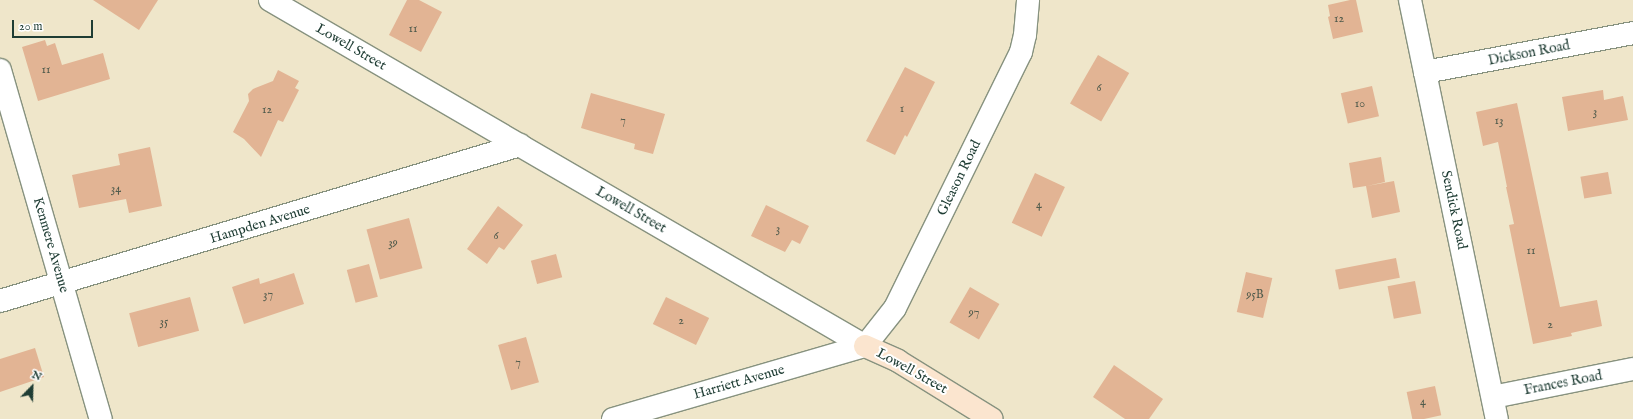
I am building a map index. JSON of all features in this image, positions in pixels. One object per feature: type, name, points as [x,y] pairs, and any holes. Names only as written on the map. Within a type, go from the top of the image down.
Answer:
[{"type":"street","name":"Lowell Street","points":[[270,0],[865,346],[898,361],[992,419]]},
{"type":"street","name":"Gleason Road","points":[[865,346],[895,308],[1021,52],[1025,36],[1028,0]]},
{"type":"street","name":"Sendick Road","points":[[1410,0],[1497,419]]},
{"type":"street","name":"Dickson Road","points":[[1425,72],[1633,33]]},
{"type":"street","name":"Kenmere Avenue","points":[[0,70],[101,419]]},
{"type":"street","name":"Hampden Avenue","points":[[0,301],[62,284],[520,145]]},
{"type":"street","name":"Harriett Avenue","points":[[613,419],[865,346]]},
{"type":"street","name":"Frances Road","points":[[1493,397],[1633,369]]},
{"type":"building","points":[[93,0],[158,0],[139,30]]},
{"type":"building","points":[[407,0],[419,0],[442,12],[421,52],[389,35]]},
{"type":"building","points":[[1356,0],[1363,32],[1333,39],[1328,17],[1330,16],[1328,5]]},
{"type":"building","points":[[45,40],[47,46],[55,43],[62,65],[103,53],[110,79],[38,101],[22,47]]},
{"type":"building","points":[[1098,55],[1129,73],[1101,121],[1070,103]]},
{"type":"building","points":[[905,67],[935,82],[907,137],[905,135],[895,155],[866,141]]},
{"type":"building","points":[[278,70],[299,81],[295,88],[299,90],[283,122],[278,120],[261,157],[244,139],[233,132],[249,101],[248,94],[253,89],[273,81]]},
{"type":"building","points":[[1372,86],[1379,116],[1348,123],[1341,93]]},
{"type":"building","points":[[1603,90],[1604,100],[1623,96],[1628,120],[1568,131],[1562,97]]},
{"type":"building","points":[[591,93],[665,114],[653,154],[634,149],[635,144],[581,128]]},
{"type":"building","points":[[1517,103],[1560,307],[1597,300],[1602,326],[1571,333],[1572,336],[1533,344],[1509,225],[1514,224],[1498,142],[1483,146],[1476,112]]},
{"type":"building","points":[[150,147],[162,206],[129,213],[126,199],[79,208],[72,175],[120,165],[118,154]]},
{"type":"building","points":[[1381,157],[1385,182],[1367,186],[1394,181],[1400,212],[1372,218],[1366,186],[1353,188],[1349,163]]},
{"type":"building","points":[[1608,172],[1612,194],[1584,199],[1580,177]]},
{"type":"building","points":[[1035,173],[1065,187],[1042,237],[1012,223]]},
{"type":"building","points":[[766,205],[809,226],[800,244],[792,240],[785,252],[751,236]]},
{"type":"building","points":[[498,206],[523,225],[504,250],[499,247],[487,264],[467,249]]},
{"type":"building","points":[[409,218],[422,268],[380,280],[366,229]]},
{"type":"building","points":[[556,254],[562,277],[537,284],[531,261]]},
{"type":"building","points":[[1396,258],[1400,278],[1339,289],[1335,270]]},
{"type":"building","points":[[369,264],[378,297],[356,303],[347,270]]},
{"type":"building","points":[[1246,272],[1272,278],[1263,318],[1237,312]]},
{"type":"building","points":[[294,273],[304,304],[244,324],[232,287],[259,278],[260,284]]},
{"type":"building","points":[[1415,281],[1421,313],[1394,319],[1388,286]]},
{"type":"building","points":[[970,287],[999,304],[979,340],[950,323]]},
{"type":"building","points":[[190,297],[199,331],[138,347],[129,313]]},
{"type":"building","points":[[666,297],[709,318],[696,345],[653,324]]},
{"type":"building","points":[[526,337],[539,382],[511,390],[498,345]]},
{"type":"building","points":[[35,348],[44,377],[0,392],[0,359]]},
{"type":"building","points":[[1114,365],[1163,399],[1149,419],[1125,419],[1093,397]]},
{"type":"building","points":[[1435,386],[1441,415],[1424,419],[1412,419],[1407,392]]}]
